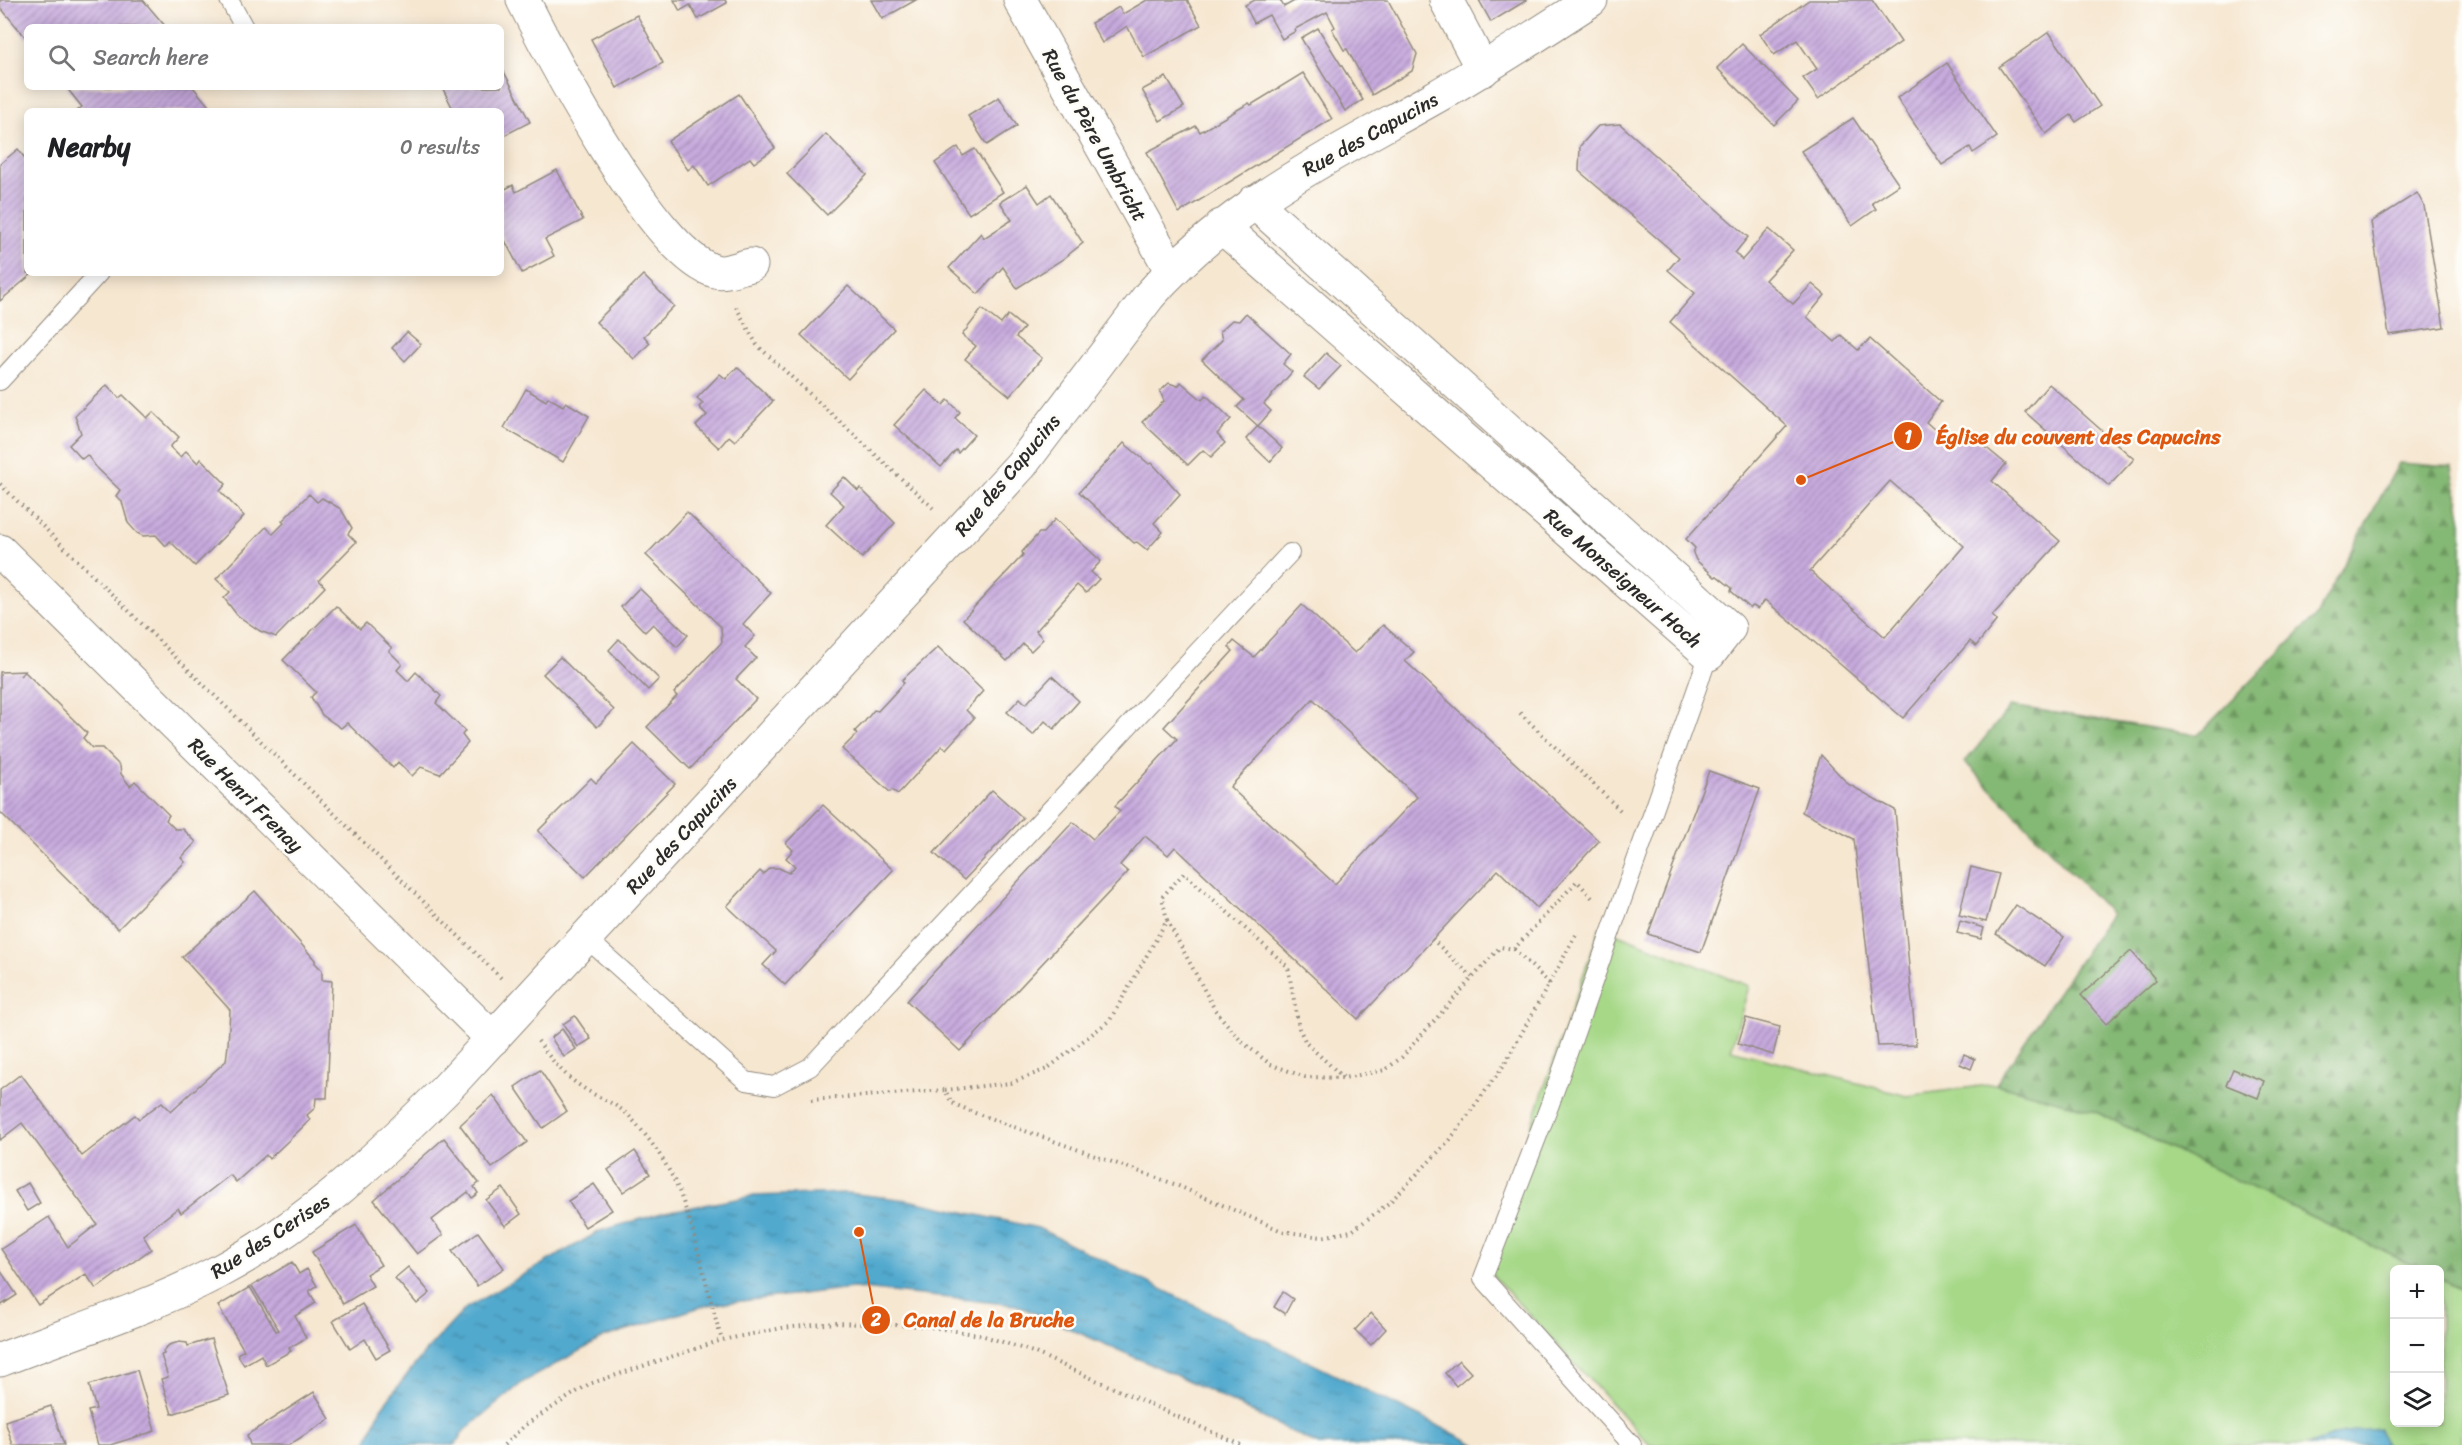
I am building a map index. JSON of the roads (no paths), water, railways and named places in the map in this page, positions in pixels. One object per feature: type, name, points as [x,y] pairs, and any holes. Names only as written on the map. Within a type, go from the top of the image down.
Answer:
[{"type":"street","name":"Rue du Père Umbricht","points":[[1020,0],[1172,270]]},
{"type":"street","points":[[1446,0],[1483,70]]},
{"type":"street","name":"Rue des Capucins","points":[[492,1039],[1021,465],[1149,296],[1172,270],[1221,226],[1288,180],[1483,70],[1591,0]]},
{"type":"street","points":[[536,7],[586,117],[662,231],[692,259],[716,272],[751,265]]},
{"type":"street","name":"Rue Monseigneur Hoch","points":[[1221,226],[1709,654],[1729,628],[1254,202]]},
{"type":"street","name":"Rue Henri Frenay","points":[[0,551],[492,1039]]},
{"type":"street","name":"Rue des Cerises","points":[[0,1360],[187,1287],[246,1256],[286,1231],[346,1186],[385,1150],[492,1039]]},
{"type":"lane","points":[[230,0],[242,24]]},
{"type":"lane","points":[[0,381],[96,276]]},
{"type":"lane","points":[[586,938],[746,1081],[774,1086],[810,1067],[1290,553]]},
{"type":"lane","points":[[1632,1445],[1483,1278],[1550,1104],[1709,654]]},
{"type":"water","points":[[847,1193],[908,1200],[1038,1228],[1477,1445],[1318,1445],[1191,1382],[1016,1305],[853,1288],[707,1305],[605,1337],[523,1382],[462,1433],[455,1445],[365,1445],[381,1408],[425,1352],[466,1308],[600,1231],[665,1212],[753,1196]]},
{"type":"water","points":[[2379,1429],[2384,1445],[2307,1445],[2344,1432]]},
{"type":"place","name":"Église du couvent des Capucins","points":[[1801,480]]},
{"type":"place","name":"Canal de la Bruche","points":[[859,1232]]}]
